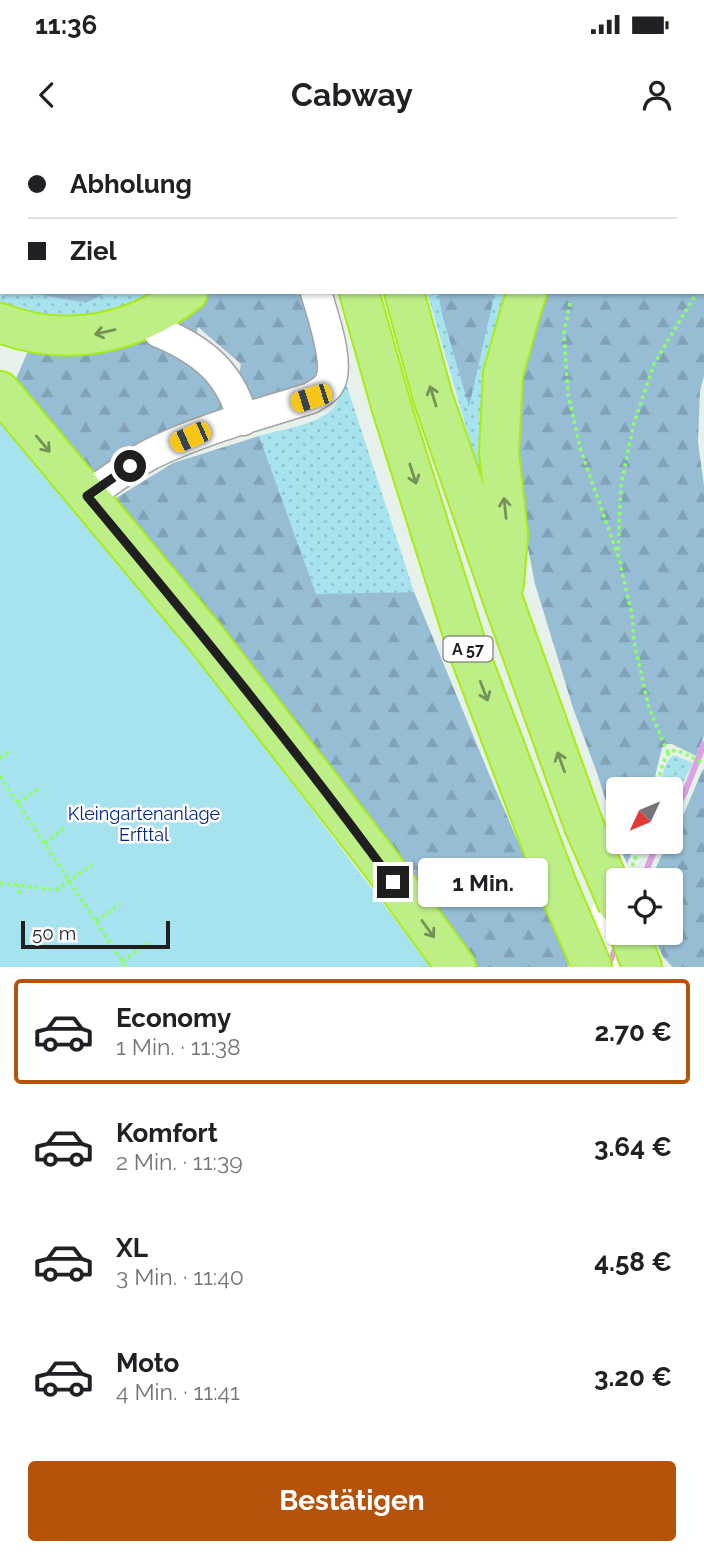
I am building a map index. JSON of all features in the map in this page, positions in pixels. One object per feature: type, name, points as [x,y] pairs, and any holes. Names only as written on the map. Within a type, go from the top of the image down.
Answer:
[{"type":"highway","points":[[0,323],[43,335],[95,335],[143,320],[174,304],[186,294]]},
{"type":"highway","name":"A 57","points":[[360,294],[392,409],[467,648],[556,885],[585,953]]},
{"type":"highway","name":"A 57","points":[[405,294],[433,398],[503,600],[584,826],[609,868]]},
{"type":"highway","points":[[503,600],[508,535],[499,453],[503,374],[526,294]]},
{"type":"highway","points":[[0,391],[205,638],[370,850],[456,967]]},
{"type":"highway","points":[[634,945],[642,967]]},
{"type":"lane","points":[[87,496],[149,455],[190,437],[311,398],[322,391],[330,383],[333,368],[331,348],[317,294]]},
{"type":"lane","points":[[159,332],[179,340],[203,357],[224,377],[238,400],[243,419]]},
{"type":"path","points":[[618,555],[621,485],[634,423],[654,364],[695,294]]},
{"type":"path","points":[[570,303],[564,333],[568,393],[580,448],[618,555],[649,708],[668,753],[661,777]]},
{"type":"path","points":[[668,753],[677,750],[704,764]]},
{"type":"path","points":[[0,758],[10,751]]},
{"type":"path","points":[[0,777],[126,967]]},
{"type":"path","points":[[18,803],[38,789]]},
{"type":"path","points":[[45,844],[65,827]]},
{"type":"path","points":[[0,883],[56,890],[92,865]]},
{"type":"path","points":[[19,893],[20,886]]},
{"type":"path","points":[[96,921],[120,904]]},
{"type":"path","points":[[122,961],[148,943]]},
{"type":"green space","points":[[0,294],[35,294],[86,303],[104,294],[159,294],[131,310],[73,324],[0,308]]},
{"type":"green space","points":[[35,294],[104,294],[86,303]]},
{"type":"green space","points":[[205,294],[311,294],[326,354],[316,383],[258,401],[248,395],[199,328],[194,345],[160,327],[186,311]]},
{"type":"green space","points":[[428,294],[513,294],[487,500]]},
{"type":"green space","points":[[438,294],[495,294],[469,407]]},
{"type":"green space","points":[[543,294],[704,294],[704,376],[700,391],[698,442],[704,486],[704,736],[696,756],[672,744],[662,748],[655,777],[606,777],[606,801],[573,708],[535,584],[522,518],[517,468],[521,381]]},
{"type":"green space","points":[[155,338],[180,350],[226,399],[217,414],[141,445],[89,475],[15,381],[32,342]]},
{"type":"green space","points":[[343,374],[414,592],[316,595],[259,436],[300,426],[329,412],[338,399]]},
{"type":"green space","name":"Kleingartenanlage Erfttal","points":[[0,419],[200,662],[431,967],[0,967]]},
{"type":"green space","points":[[259,436],[316,594],[414,592],[572,967],[467,967],[113,500],[173,463]]},
{"type":"green space","points":[[674,755],[693,763],[683,782],[683,777],[663,777]]},
{"type":"green space","points":[[703,769],[704,967],[673,967],[663,957],[658,945],[683,945],[683,868],[656,868],[662,854],[683,854],[683,816]]},
{"type":"green space","points":[[623,854],[631,854],[627,864]]},
{"type":"shaded area","points":[[198,327],[241,364],[237,384],[194,345]]},
{"type":"pier","points":[[615,854],[622,854],[628,868],[609,868]]},
{"type":"pier","points":[[606,876],[606,945],[655,945],[646,967],[567,967]]},
{"type":"waterway","points":[[683,796],[704,744]]},
{"type":"waterway","points":[[647,868],[653,854]]},
{"type":"waterway","points":[[608,967],[617,945]]},
{"type":"route","points":[[130,466],[87,496],[205,638],[393,882]]}]
